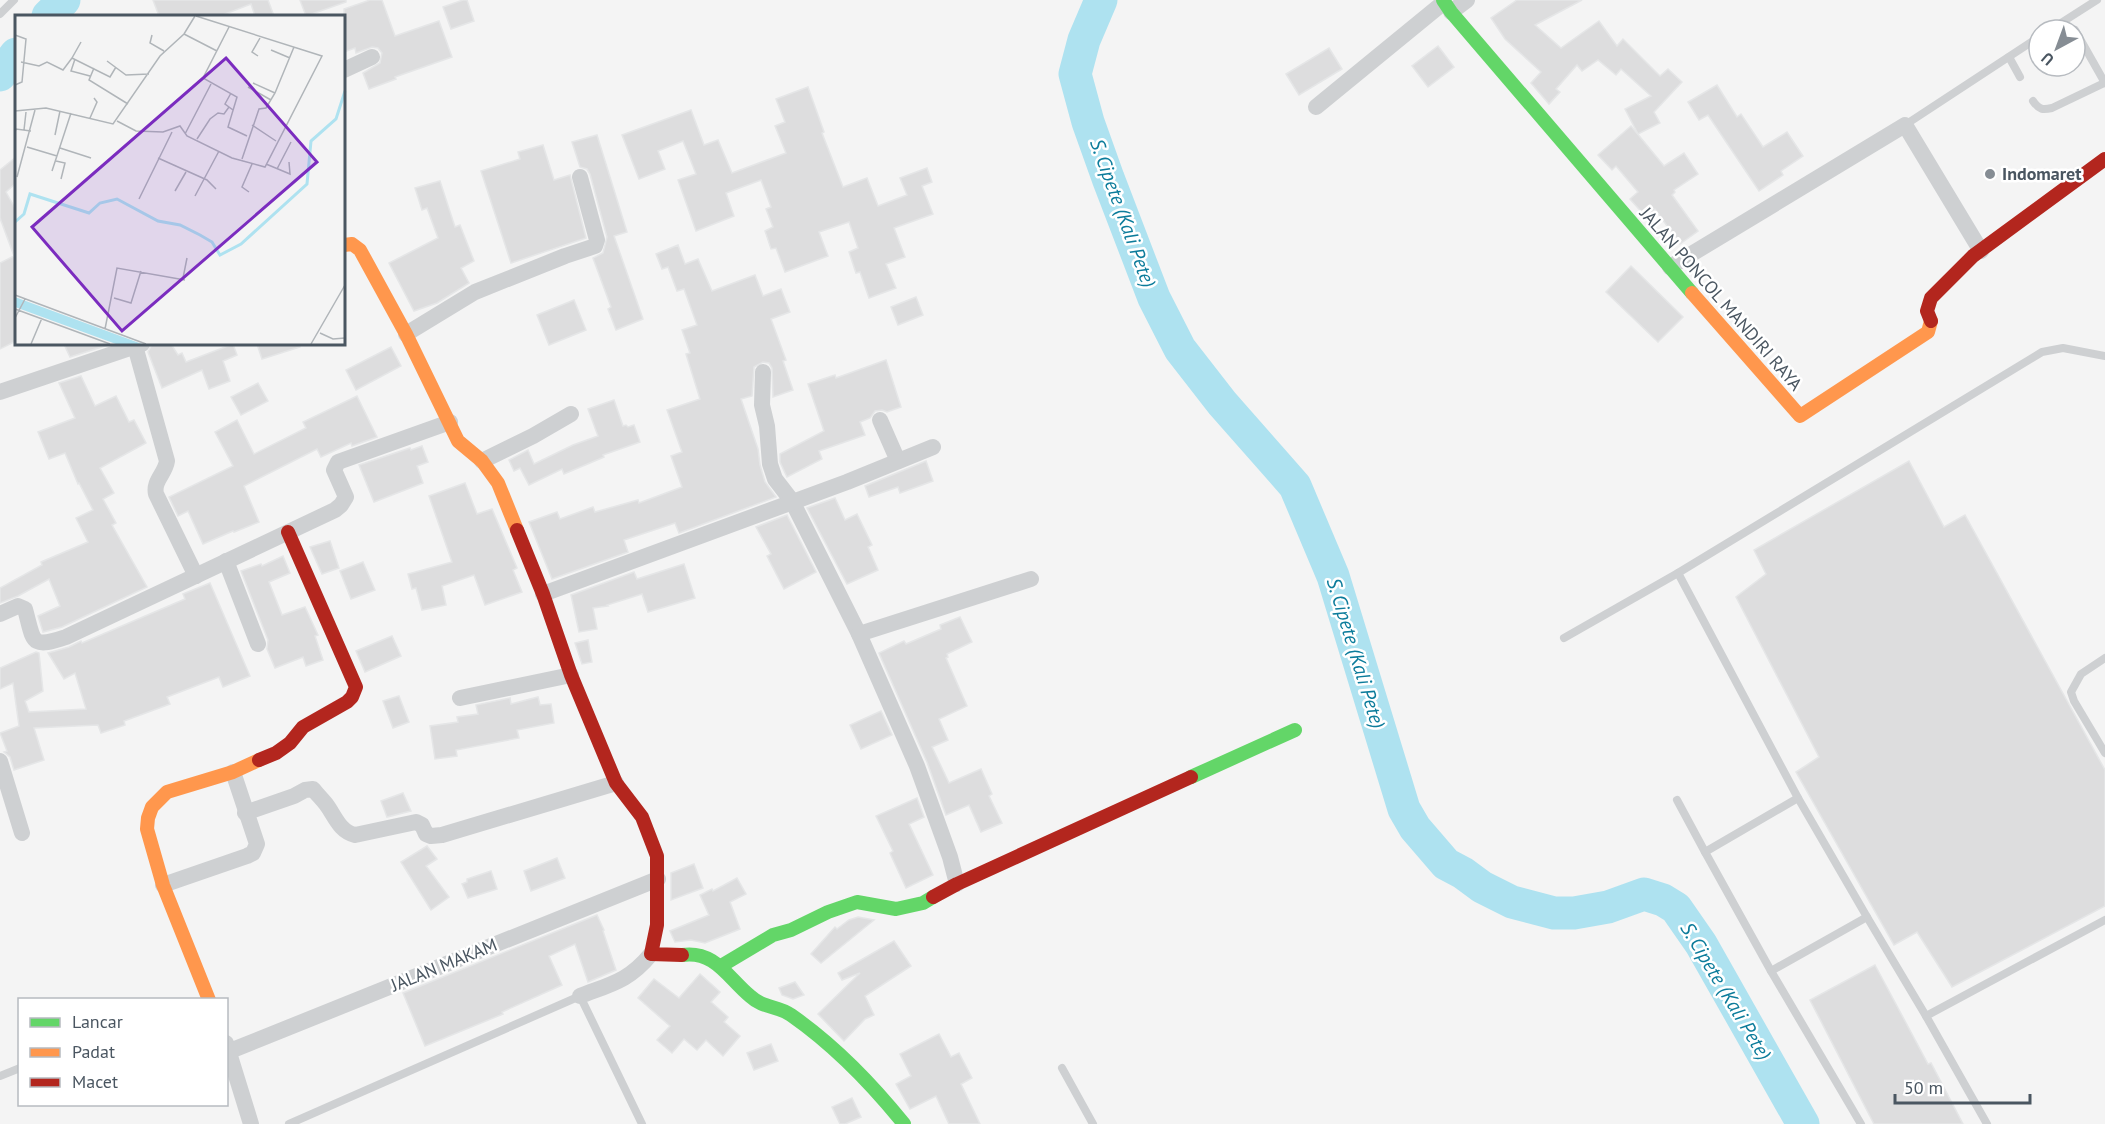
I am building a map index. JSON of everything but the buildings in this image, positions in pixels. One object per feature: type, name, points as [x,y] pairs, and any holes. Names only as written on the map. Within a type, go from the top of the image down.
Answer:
[{"type":"street","points":[[1316,107],[1446,5],[1467,0]]},
{"type":"street","name":"JALAN PONCOL MANDIRI RAYA","points":[[1446,5],[1800,416],[1928,332],[1932,321],[1927,311],[1931,298],[1981,251],[2105,159]]},
{"type":"street","points":[[345,70],[372,57]]},
{"type":"street","points":[[1670,267],[1905,125],[1981,251]]},
{"type":"street","points":[[406,334],[475,292],[595,246],[597,240],[579,177]]},
{"type":"street","points":[[345,245],[352,244],[360,250],[406,334],[458,441],[482,461],[498,483],[543,594],[571,675],[616,783],[642,817],[657,856],[657,926],[651,954],[638,970],[580,996]]},
{"type":"street","points":[[0,392],[139,345],[167,461],[166,468],[156,483],[156,494],[196,576]]},
{"type":"street","points":[[762,372],[762,405],[767,426],[770,464],[775,479],[792,501],[859,634],[917,766],[950,857],[957,884]]},
{"type":"street","points":[[482,461],[571,414]]},
{"type":"street","points":[[880,420],[898,461]]},
{"type":"street","points":[[0,614],[18,606],[25,609],[34,639],[38,643],[44,645],[66,637],[341,505],[346,497],[334,470],[338,462],[450,422]]},
{"type":"street","points":[[543,594],[933,447]]},
{"type":"street","points":[[209,998],[163,885],[147,829],[152,807],[167,792],[233,772],[276,753],[290,743],[303,727],[347,702],[356,687],[288,532]]},
{"type":"street","points":[[226,561],[258,644]]},
{"type":"street","points":[[859,634],[1031,579]]},
{"type":"street","points":[[460,698],[571,675]]},
{"type":"street","points":[[721,966],[773,935],[791,930],[828,912],[857,902],[896,909],[923,903],[957,884],[1295,730]]},
{"type":"street","points":[[0,760],[22,833]]},
{"type":"street","points":[[163,885],[253,853],[257,844],[233,772]]},
{"type":"street","points":[[245,813],[294,796],[304,790],[313,789],[347,833],[355,835],[416,822],[422,825],[426,834],[431,836],[442,835],[616,783]]},
{"type":"street","name":"JALAN MAKAM","points":[[251,1124],[228,1047],[658,879]]},
{"type":"street","points":[[651,954],[674,956],[688,954],[705,958],[721,966],[748,996],[764,1006],[784,1010],[821,1036],[838,1055],[874,1087],[904,1124]]},
{"type":"lane","points":[[0,14],[14,0]]},
{"type":"lane","points":[[2068,18],[2097,0]]},
{"type":"lane","points":[[1905,125],[2027,45]]},
{"type":"lane","points":[[2033,101],[2043,110],[2052,108],[2104,83],[2087,52]]},
{"type":"lane","points":[[2009,57],[2020,77]]},
{"type":"lane","points":[[1564,638],[1678,573],[2043,352],[2063,348],[2105,356]]},
{"type":"lane","points":[[1678,573],[1797,798],[1987,1124]]},
{"type":"lane","points":[[2105,658],[2081,674],[2071,692],[2105,753]]},
{"type":"lane","points":[[1705,852],[1797,798]]},
{"type":"lane","points":[[1677,800],[1771,972],[1861,1124]]},
{"type":"lane","points":[[1771,972],[1867,917]]},
{"type":"lane","points":[[1926,1016],[2105,920]]},
{"type":"lane","points":[[289,1124],[580,996],[642,1124]]},
{"type":"lane","points":[[1062,1068],[1093,1124]]},
{"type":"lane","points":[[0,1076],[18,1069]]},
{"type":"waterway","name":"S. Cipete (Kali Pete)","points":[[49,15],[64,0]]},
{"type":"waterway","name":"S. Cipete (Kali Pete)","points":[[1101,0],[1084,40],[1075,74],[1088,122],[1108,178],[1154,298],[1180,349],[1222,403],[1295,486],[1333,576],[1404,809],[1415,828],[1446,864],[1482,887],[1512,902],[1554,913],[1574,913],[1608,907],[1644,894],[1663,900],[1676,908],[1701,944],[1803,1124]]},
{"type":"waterway","name":"S. Cipete (Kali Pete)","points":[[0,75],[15,55]]},
{"type":"traffic: fast","points":[[1443,0],[1692,293]]},
{"type":"traffic: fast","points":[[1191,777],[1295,730]]},
{"type":"traffic: fast","points":[[721,966],[773,935],[791,930],[828,912],[857,902],[896,909],[923,903],[933,897]]},
{"type":"traffic: fast","points":[[682,955],[693,955],[712,961],[755,1000],[786,1012],[807,1027],[851,1065],[904,1124]]},
{"type":"traffic: slow","points":[[345,245],[352,244],[360,250],[406,334],[458,441],[482,461],[498,483],[517,530]]},
{"type":"traffic: slow","points":[[1692,293],[1800,416],[1928,332],[1931,321]]},
{"type":"traffic: slow","points":[[208,998],[163,885],[147,829],[148,818],[152,807],[167,792],[233,772],[259,760]]},
{"type":"traffic: jam","points":[[1931,321],[1927,311],[1931,298],[1973,256],[2105,159]]},
{"type":"traffic: jam","points":[[517,530],[543,594],[571,675],[616,783],[642,817],[657,856],[657,925],[651,954],[682,955]]},
{"type":"traffic: jam","points":[[259,760],[276,753],[290,743],[303,727],[347,702],[356,687],[288,532]]},
{"type":"traffic: jam","points":[[933,897],[1191,777]]},
{"type":"place","name":"Indomaret","points":[[1990,174]]}]
